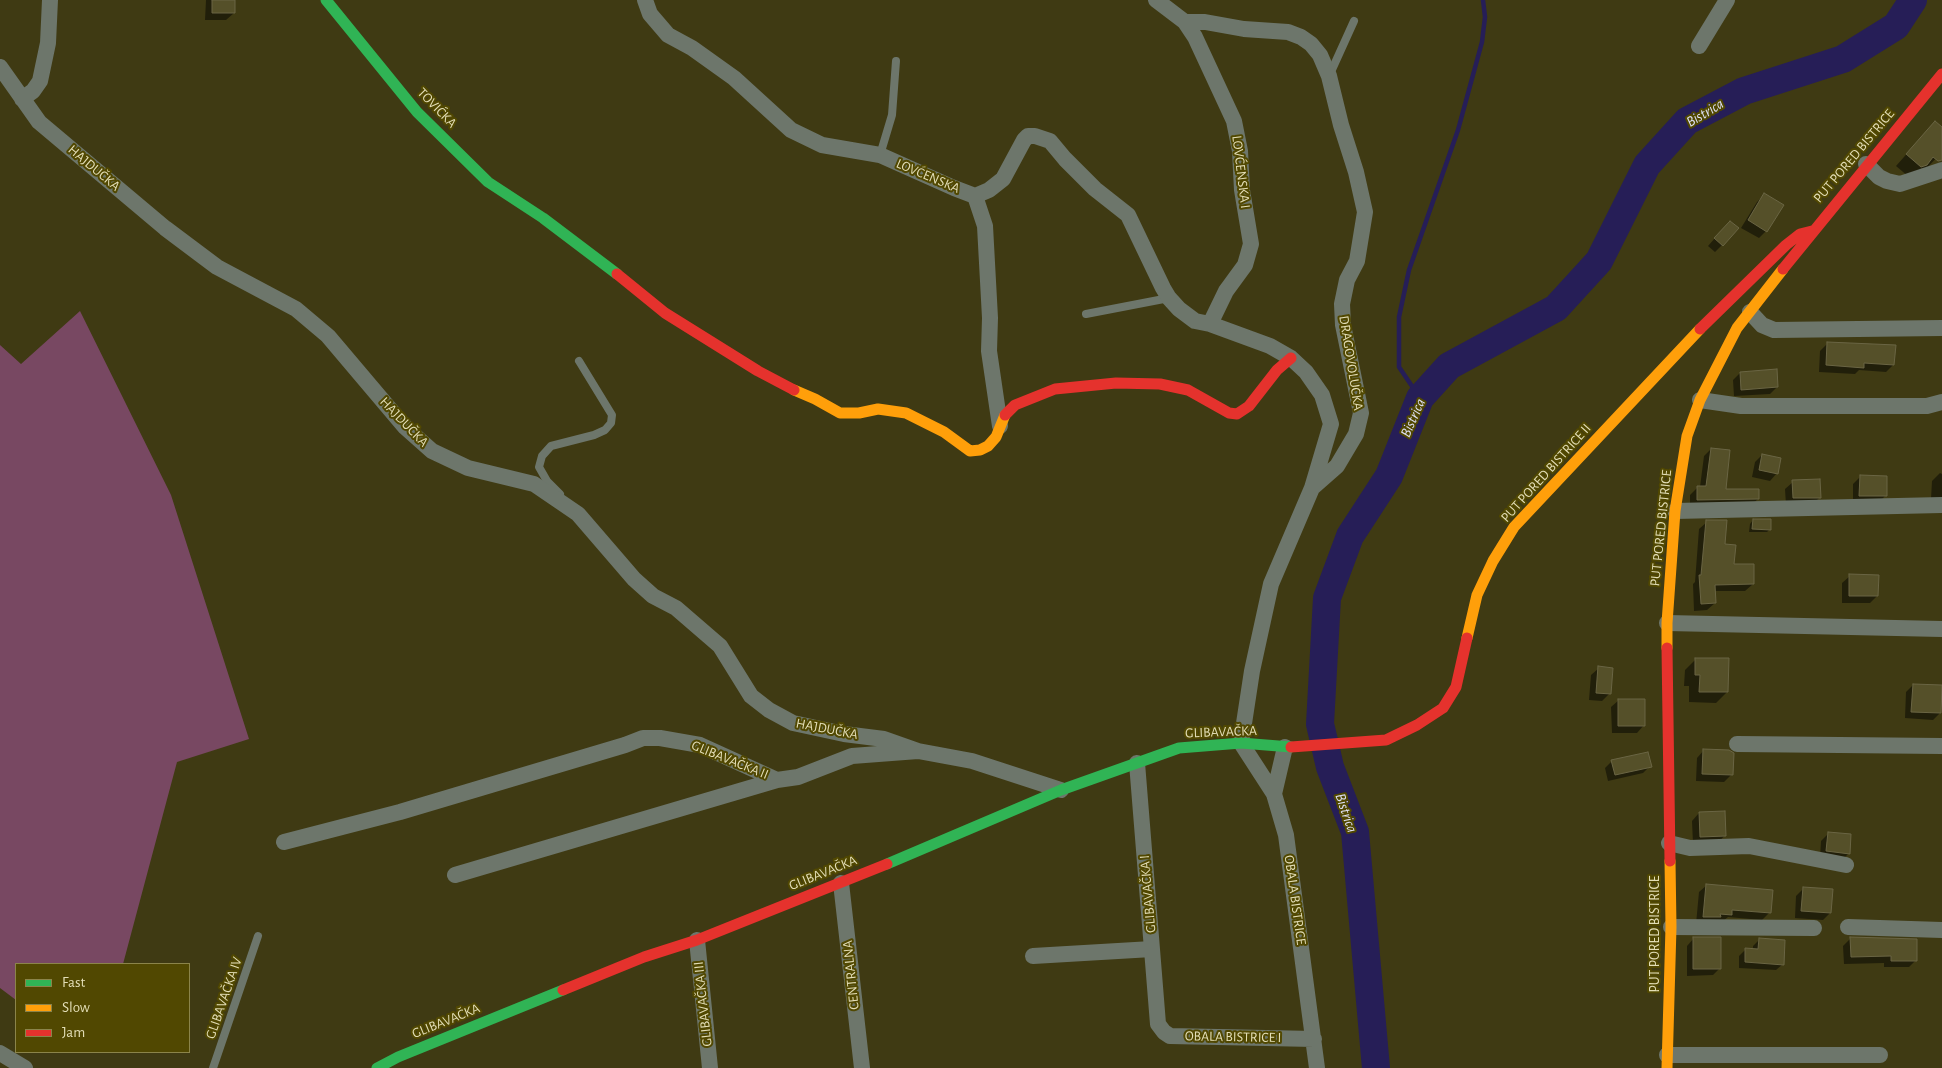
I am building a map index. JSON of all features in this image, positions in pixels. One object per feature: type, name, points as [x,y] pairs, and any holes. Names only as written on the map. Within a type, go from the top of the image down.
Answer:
[{"type":"street","points":[[12,91],[34,91],[40,81],[48,43],[50,0]]},
{"type":"street","name":"TOVIĆKA","points":[[326,0],[417,112],[488,182],[543,218],[665,313],[758,371],[793,390],[815,398],[840,413],[859,414],[878,409],[906,413],[944,432],[970,451],[980,450],[988,446],[996,437],[1004,416],[1016,405],[1055,389],[1116,383],[1160,384],[1188,390],[1229,413],[1237,414],[1249,406],[1277,370],[1291,358]]},
{"type":"street","name":"LOVĆENSKA","points":[[645,0],[650,14],[668,34],[692,48],[734,78],[791,130],[822,145],[880,156],[975,196],[988,190],[1002,179],[1028,136],[1035,136],[1050,141],[1095,189],[1128,215],[1169,298],[1179,309],[1195,321],[1210,324],[1270,346],[1291,358],[1306,372],[1322,395],[1331,424],[1312,488]]},
{"type":"street","points":[[1156,0],[1185,22]]},
{"type":"street","points":[[1699,46],[1727,0]]},
{"type":"street","name":"DRAGOVOLUČKA","points":[[1185,22],[1205,22],[1244,30],[1288,32],[1301,37],[1311,44],[1320,55],[1329,76],[1341,125],[1356,172],[1365,212],[1357,261],[1347,280],[1342,304],[1343,325],[1361,413],[1356,434],[1337,466],[1312,488],[1271,584],[1252,671],[1241,743]]},
{"type":"street","name":"LOVĆENSKA I","points":[[1185,22],[1196,38],[1234,120],[1240,151],[1242,190],[1251,244],[1245,265],[1226,290],[1210,324]]},
{"type":"street","name":"HAJDUČKA","points":[[0,67],[12,91],[39,122],[165,228],[217,267],[296,309],[328,336],[406,428],[432,451],[468,468],[534,484],[578,514],[634,578],[653,596],[676,608],[720,646],[751,696],[769,710],[793,723],[884,739],[918,751]]},
{"type":"street","name":"PUT PORED BISTRICE","points":[[1667,1062],[1672,927],[1667,623],[1676,511],[1686,443],[1700,400],[1738,328],[1812,231],[1942,74]]},
{"type":"street","points":[[1866,164],[1878,177],[1900,184],[1942,170]]},
{"type":"street","points":[[975,196],[985,226],[990,351],[1000,426]]},
{"type":"street","name":"PUT PORED BISTRICE II","points":[[1287,747],[1386,740],[1417,725],[1443,708],[1456,687],[1477,595],[1493,561],[1514,527],[1718,310],[1786,245],[1800,234],[1812,231]]},
{"type":"street","points":[[1718,310],[1738,328]]},
{"type":"street","points":[[1750,312],[1762,325],[1774,330],[1942,328]]},
{"type":"street","points":[[1700,400],[1741,406],[1927,406],[1942,402]]},
{"type":"street","points":[[1676,511],[1942,505]]},
{"type":"street","points":[[1667,623],[1942,629]]},
{"type":"street","name":"GLIBAVAČKA II","points":[[284,842],[400,812],[643,738],[660,738],[700,745],[777,780],[798,777],[852,756],[918,751],[972,760],[1061,790]]},
{"type":"street","name":"GLIBAVAČKA","points":[[377,1068],[399,1063],[644,957],[697,940],[841,883],[1061,790],[1179,748],[1241,743],[1287,747]]},
{"type":"street","name":"OBALA BISTRICE","points":[[1241,743],[1274,794],[1286,835],[1317,1068]]},
{"type":"street","points":[[1737,744],[1942,746]]},
{"type":"street","points":[[1274,794],[1287,747]]},
{"type":"street","name":"GLIBAVAČKA I","points":[[1137,764],[1158,1024]]},
{"type":"street","points":[[455,875],[777,780]]},
{"type":"street","points":[[1670,843],[1690,848],[1749,846],[1846,865]]},
{"type":"street","name":"CENTRALNA","points":[[841,883],[862,1068]]},
{"type":"street","points":[[1672,927],[1814,928]]},
{"type":"street","points":[[1848,927],[1942,930]]},
{"type":"street","name":"GLIBAVAČKA III","points":[[697,940],[710,1068]]},
{"type":"street","points":[[1033,956],[1152,949]]},
{"type":"street","name":"OBALA BISTRICE I","points":[[1158,1024],[1170,1036],[1314,1039]]},
{"type":"street","points":[[0,1053],[26,1068]]},
{"type":"street","points":[[1667,1062],[1880,1055]]},
{"type":"lane","points":[[1329,76],[1354,21]]},
{"type":"lane","points":[[880,156],[892,115],[896,61]]},
{"type":"lane","points":[[1086,314],[1169,298]]},
{"type":"lane","points":[[578,514],[547,481],[539,467],[542,456],[551,446],[594,436],[612,424],[612,414],[579,361]]},
{"type":"lane","name":"GLIBAVAČKA IV","points":[[213,1068],[258,936]]},
{"type":"shaded area","points":[[80,311],[171,495],[249,739],[177,762],[123,963],[15,963],[15,999],[0,988],[0,345],[21,364]]},
{"type":"building","points":[[212,0],[235,0],[235,13],[212,13]]},
{"type":"building","points":[[1935,121],[1942,127],[1942,160],[1938,161],[1933,157],[1927,165],[1921,167],[1906,154]]},
{"type":"building","points":[[1764,193],[1784,205],[1767,232],[1748,220]]},
{"type":"building","points":[[1730,221],[1739,228],[1723,246],[1714,238]]},
{"type":"building","points":[[1827,342],[1896,345],[1894,365],[1864,363],[1864,368],[1826,365]]},
{"type":"building","points":[[1777,369],[1778,387],[1741,390],[1740,372]]},
{"type":"building","points":[[1711,448],[1730,450],[1726,489],[1759,489],[1759,499],[1697,500],[1697,486],[1706,486]]},
{"type":"building","points":[[1762,454],[1781,458],[1778,474],[1759,470]]},
{"type":"building","points":[[1860,475],[1887,476],[1887,496],[1859,496]]},
{"type":"building","points":[[1820,479],[1821,498],[1793,498],[1792,480]]},
{"type":"building","points":[[1753,519],[1771,519],[1771,530],[1752,529]]},
{"type":"building","points":[[1706,520],[1727,520],[1725,544],[1736,545],[1734,564],[1754,564],[1754,584],[1715,585],[1716,603],[1701,604],[1699,575],[1701,575]]},
{"type":"building","points":[[1849,574],[1879,575],[1878,596],[1849,596]]},
{"type":"building","points":[[1695,658],[1729,658],[1728,692],[1699,692],[1700,675],[1695,675]]},
{"type":"building","points":[[1598,666],[1613,668],[1611,694],[1596,693]]},
{"type":"building","points":[[1913,684],[1942,685],[1941,713],[1911,712]]},
{"type":"building","points":[[1618,699],[1645,699],[1645,726],[1618,726]]},
{"type":"building","points":[[1703,749],[1729,750],[1734,753],[1733,775],[1702,774]]},
{"type":"building","points":[[1648,752],[1652,767],[1615,775],[1611,760]]},
{"type":"building","points":[[1725,811],[1726,836],[1700,837],[1699,812]]},
{"type":"building","points":[[1828,832],[1851,834],[1850,854],[1826,851]]},
{"type":"building","points":[[1706,884],[1773,890],[1771,913],[1732,910],[1732,915],[1720,914],[1721,917],[1703,917]]},
{"type":"building","points":[[1803,887],[1833,889],[1831,913],[1801,911]]},
{"type":"building","points":[[1693,937],[1721,937],[1721,969],[1693,969]]},
{"type":"building","points":[[1850,937],[1917,939],[1917,961],[1891,961],[1891,956],[1851,957]]},
{"type":"building","points":[[1759,938],[1785,940],[1784,965],[1745,962],[1745,948],[1758,949]]},
{"type":"waterway","points":[[1420,398],[1399,367],[1399,317],[1409,270],[1458,130],[1482,42],[1485,17],[1483,0]]},
{"type":"waterway","name":"Bistrica","points":[[1376,1068],[1355,832],[1330,767],[1320,724],[1327,598],[1350,536],[1389,476],[1420,398],[1449,366],[1556,308],[1599,261],[1647,165],[1687,121],[1744,91],[1843,59],[1896,26],[1913,0]]},
{"type":"traffic: fast","points":[[326,0],[417,112],[488,182],[543,218],[617,274]]},
{"type":"traffic: fast","points":[[887,864],[1061,790],[1179,748],[1241,743],[1291,747]]},
{"type":"traffic: fast","points":[[377,1068],[398,1057],[563,990]]},
{"type":"traffic: slow","points":[[1667,648],[1675,511],[1687,436],[1700,400],[1737,328],[1783,269]]},
{"type":"traffic: slow","points":[[1467,638],[1477,595],[1493,561],[1514,527],[1700,329]]},
{"type":"traffic: slow","points":[[794,390],[840,413],[859,413],[878,409],[906,413],[944,432],[970,451],[980,450],[988,446],[996,437],[1005,415]]},
{"type":"traffic: slow","points":[[1667,1068],[1671,927],[1670,861]]},
{"type":"traffic: jam","points":[[1783,269],[1942,74]]},
{"type":"traffic: jam","points":[[1700,329],[1786,245],[1800,234],[1812,231]]},
{"type":"traffic: jam","points":[[617,274],[665,313],[758,371],[794,390]]},
{"type":"traffic: jam","points":[[1005,415],[1015,405],[1055,389],[1116,383],[1160,384],[1188,390],[1229,413],[1237,414],[1249,406],[1277,370],[1291,358]]},
{"type":"traffic: jam","points":[[1291,747],[1386,740],[1417,725],[1443,708],[1456,687],[1467,638]]},
{"type":"traffic: jam","points":[[1667,648],[1670,861]]},
{"type":"traffic: jam","points":[[563,990],[644,957],[697,940],[887,864]]}]
